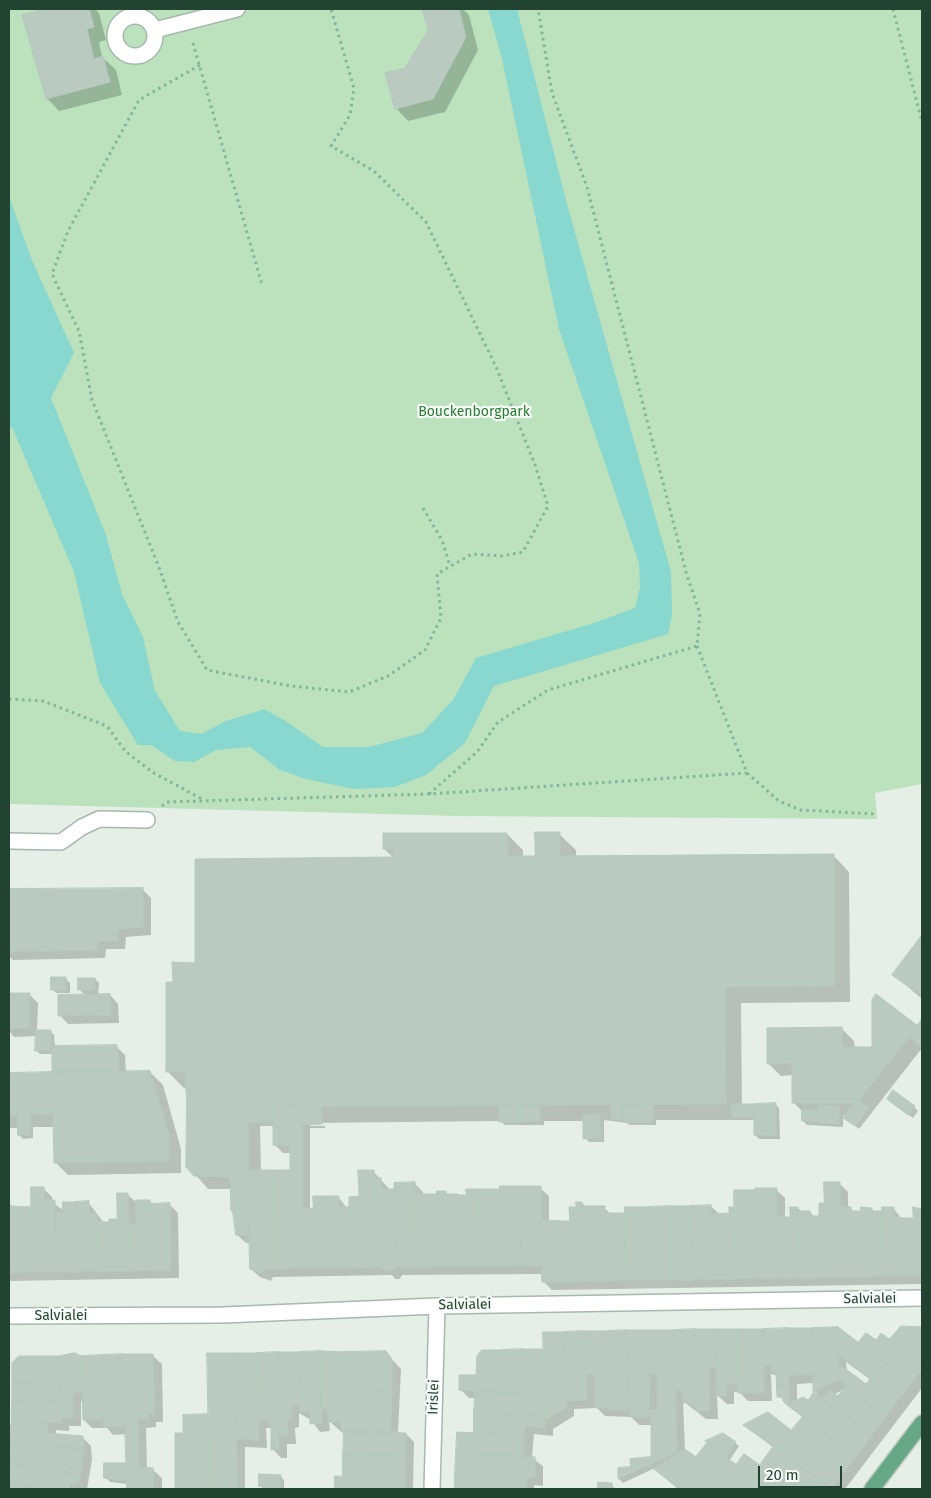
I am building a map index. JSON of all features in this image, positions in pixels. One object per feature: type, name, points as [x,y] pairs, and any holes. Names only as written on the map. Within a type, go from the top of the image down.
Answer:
[{"type":"main road","points":[[872,1489],[922,1423]]},
{"type":"street","points":[[155,30],[237,9]]},
{"type":"street","points":[[9,841],[61,842],[82,827],[98,819],[147,820]]},
{"type":"street","name":"Salvialei","points":[[9,1316],[223,1315],[437,1306],[922,1298]]},
{"type":"street","name":"Irislei","points":[[432,1489],[437,1306]]},
{"type":"path","points":[[200,65],[139,100],[68,231],[52,274],[80,331],[92,400],[160,570],[178,622],[207,670],[291,686],[348,692],[388,676],[425,650],[441,618],[437,574],[472,554],[502,556],[523,552],[548,506],[535,465],[497,368],[426,222],[374,171],[331,146],[350,116],[354,88],[331,9]]},
{"type":"path","points":[[538,9],[552,93],[587,187],[686,572],[700,614],[697,646],[747,773],[779,801],[801,810],[876,814]]},
{"type":"path","points":[[893,9],[922,122]]},
{"type":"path","points":[[186,22],[200,65],[262,286]]},
{"type":"path","points":[[423,508],[442,540],[450,566]]},
{"type":"path","points":[[428,794],[478,752],[498,722],[548,690],[697,646]]},
{"type":"path","points":[[9,698],[43,701],[107,726],[125,751],[152,772],[206,801]]},
{"type":"path","points":[[167,802],[428,794],[747,773]]},
{"type":"green space","name":"Bouckenborgpark","points":[[9,9],[922,9],[922,784],[875,793],[877,819],[459,816],[9,804]]},
{"type":"water","points":[[488,9],[517,9],[567,204],[671,572],[672,615],[668,634],[494,686],[465,743],[426,775],[395,787],[354,789],[306,779],[280,770],[250,747],[216,750],[194,762],[175,761],[151,745],[138,745],[100,683],[74,572],[12,427],[9,429],[9,196],[31,258],[74,353],[51,398],[106,535],[122,594],[143,637],[155,691],[180,731],[201,734],[226,721],[264,709],[284,720],[323,747],[369,747],[422,733],[453,700],[476,658],[594,623],[635,608],[640,587],[639,563],[559,329],[502,59]]},
{"type":"building","points":[[47,9],[89,9],[94,27],[87,29],[94,59],[103,56],[110,82],[46,99],[22,15]]},
{"type":"building","points":[[422,9],[459,9],[466,37],[433,99],[395,109],[385,73],[405,68],[428,30]]},
{"type":"building","points":[[535,832],[560,832],[560,856],[834,854],[834,986],[725,987],[726,1104],[187,1107],[185,1072],[166,1072],[166,982],[173,982],[172,962],[195,963],[195,859],[394,857],[394,849],[383,849],[383,833],[507,833],[508,856],[535,856]]},
{"type":"building","points":[[143,888],[143,927],[118,929],[117,941],[98,941],[97,950],[9,952],[9,889]]},
{"type":"building","points":[[922,935],[922,996],[892,975]]},
{"type":"building","points":[[51,977],[66,977],[66,990],[51,990]]},
{"type":"building","points":[[78,978],[95,978],[95,990],[78,990]]},
{"type":"building","points":[[9,993],[30,993],[29,1028],[9,1029]]},
{"type":"building","points":[[110,994],[111,1015],[58,1016],[58,995]]},
{"type":"building","points":[[876,994],[918,1026],[857,1103],[792,1103],[792,1063],[767,1064],[767,1028],[842,1027],[843,1047],[872,1047],[872,1000]]},
{"type":"building","points":[[922,1019],[922,1047],[909,1037]]},
{"type":"building","points":[[36,1030],[51,1030],[51,1050],[35,1051]]},
{"type":"building","points":[[117,1045],[119,1071],[52,1072],[52,1046]]},
{"type":"building","points":[[150,1071],[169,1135],[169,1161],[54,1163],[52,1072]]},
{"type":"building","points":[[52,1072],[52,1114],[9,1115],[9,1073]]},
{"type":"building","points":[[893,1090],[915,1106],[908,1115],[887,1099]]},
{"type":"building","points":[[859,1101],[869,1108],[855,1126],[843,1118],[854,1103]]},
{"type":"building","points":[[776,1103],[776,1135],[754,1135],[754,1104]]},
{"type":"building","points":[[612,1104],[622,1104],[622,1119],[612,1119]]},
{"type":"building","points":[[624,1104],[653,1104],[653,1122],[624,1122]]},
{"type":"building","points":[[732,1104],[754,1104],[754,1117],[732,1117]]},
{"type":"building","points":[[499,1105],[518,1105],[518,1122],[499,1122]]},
{"type":"building","points":[[518,1105],[540,1105],[540,1121],[518,1122]]},
{"type":"building","points":[[818,1105],[839,1106],[839,1124],[819,1123]]},
{"type":"building","points":[[302,1106],[303,1268],[274,1269],[273,1170],[290,1170],[290,1145],[273,1145],[273,1107]]},
{"type":"building","points":[[302,1106],[321,1106],[322,1124],[301,1125]]},
{"type":"building","points":[[187,1107],[248,1107],[249,1211],[231,1211],[230,1177],[194,1176],[186,1167]]},
{"type":"building","points":[[248,1107],[273,1107],[273,1122],[248,1122]]},
{"type":"building","points":[[802,1109],[818,1110],[819,1122],[802,1121]]},
{"type":"building","points":[[600,1114],[601,1138],[583,1139],[583,1115]]},
{"type":"building","points":[[18,1115],[30,1115],[30,1135],[18,1135]]},
{"type":"building","points":[[248,1170],[273,1170],[274,1269],[265,1269],[262,1273],[250,1269]]},
{"type":"building","points":[[358,1170],[374,1170],[374,1267],[349,1268],[349,1197],[359,1196]]},
{"type":"building","points":[[381,1178],[382,1189],[395,1189],[396,1267],[391,1271],[374,1267],[374,1179]]},
{"type":"building","points":[[415,1182],[416,1267],[396,1267],[394,1183]]},
{"type":"building","points":[[824,1182],[840,1182],[841,1277],[819,1278],[819,1203],[824,1203]]},
{"type":"building","points":[[500,1186],[520,1186],[522,1265],[501,1266]]},
{"type":"building","points":[[520,1186],[541,1186],[542,1266],[522,1265]]},
{"type":"building","points":[[31,1187],[44,1187],[44,1200],[55,1200],[56,1272],[32,1272]]},
{"type":"building","points":[[755,1188],[777,1188],[778,1278],[756,1278]]},
{"type":"building","points":[[466,1189],[479,1189],[480,1266],[458,1266],[458,1195],[466,1195]]},
{"type":"building","points":[[479,1189],[500,1189],[501,1266],[480,1266]]},
{"type":"building","points":[[734,1190],[755,1190],[756,1278],[735,1279]]},
{"type":"building","points":[[437,1191],[446,1191],[446,1194],[458,1194],[458,1266],[437,1266]]},
{"type":"building","points":[[117,1193],[128,1193],[130,1271],[98,1271],[97,1222],[109,1222],[109,1219],[117,1219]]},
{"type":"building","points":[[415,1194],[437,1194],[437,1266],[425,1269],[416,1267]]},
{"type":"building","points":[[313,1196],[325,1196],[326,1268],[303,1268],[302,1209],[313,1208]]},
{"type":"building","points":[[325,1196],[339,1196],[338,1207],[349,1207],[349,1268],[326,1268]]},
{"type":"building","points":[[136,1200],[150,1200],[151,1270],[130,1271],[129,1224],[136,1224]]},
{"type":"building","points":[[89,1201],[89,1214],[97,1214],[98,1271],[77,1272],[75,1202]]},
{"type":"building","points":[[63,1202],[75,1202],[77,1272],[56,1272],[54,1212],[62,1212]]},
{"type":"building","points":[[576,1202],[582,1202],[583,1206],[584,1281],[563,1282],[563,1221],[570,1221],[569,1207],[576,1207]]},
{"type":"building","points":[[170,1203],[171,1270],[151,1270],[150,1204]]},
{"type":"building","points":[[711,1205],[712,1279],[691,1280],[690,1206]]},
{"type":"building","points":[[9,1206],[31,1207],[32,1272],[10,1273]]},
{"type":"building","points":[[583,1206],[605,1206],[605,1281],[584,1281]]},
{"type":"building","points":[[670,1206],[690,1206],[691,1280],[670,1280]]},
{"type":"building","points":[[670,1206],[670,1280],[647,1280],[647,1207]]},
{"type":"building","points":[[840,1206],[851,1207],[851,1211],[861,1211],[862,1277],[841,1277]]},
{"type":"building","points":[[625,1207],[647,1207],[647,1280],[626,1280]]},
{"type":"building","points":[[729,1207],[734,1207],[735,1279],[712,1279],[711,1214],[729,1213]]},
{"type":"building","points":[[790,1207],[798,1207],[799,1278],[778,1278],[777,1217],[790,1217]]},
{"type":"building","points":[[861,1207],[872,1208],[872,1211],[882,1211],[883,1276],[862,1277]]},
{"type":"building","points":[[882,1207],[894,1207],[894,1217],[903,1218],[904,1276],[883,1276]]},
{"type":"building","points":[[913,1207],[922,1209],[922,1276],[904,1276],[903,1218],[913,1218]]},
{"type":"building","points":[[233,1211],[249,1211],[250,1235],[236,1235]]},
{"type":"building","points":[[798,1211],[810,1211],[810,1216],[819,1216],[819,1278],[799,1278]]},
{"type":"building","points":[[605,1213],[625,1213],[626,1280],[605,1281]]},
{"type":"building","points":[[541,1220],[563,1221],[563,1282],[542,1282]]},
{"type":"building","points":[[901,1326],[922,1327],[922,1364],[890,1339]]},
{"type":"building","points":[[838,1327],[839,1380],[813,1392],[813,1328]]},
{"type":"building","points":[[838,1327],[912,1383],[898,1400],[838,1355]]},
{"type":"building","points":[[788,1328],[813,1328],[813,1374],[789,1376]]},
{"type":"building","points":[[788,1328],[789,1404],[787,1405],[783,1401],[783,1397],[777,1397],[776,1371],[771,1371],[771,1365],[763,1366],[763,1329]]},
{"type":"building","points":[[695,1329],[716,1329],[716,1367],[709,1367],[710,1411],[697,1411]]},
{"type":"building","points":[[695,1329],[697,1407],[691,1407],[691,1402],[683,1403],[683,1390],[675,1390],[674,1330]]},
{"type":"building","points":[[716,1329],[737,1329],[738,1384],[726,1384],[726,1396],[717,1396]]},
{"type":"building","points":[[737,1329],[763,1329],[764,1393],[738,1393]]},
{"type":"building","points":[[627,1330],[649,1330],[650,1417],[629,1417]]},
{"type":"building","points":[[627,1330],[630,1410],[608,1410],[607,1331]]},
{"type":"building","points":[[649,1330],[674,1330],[677,1452],[651,1464],[651,1410],[658,1410],[657,1374],[650,1374]]},
{"type":"building","points":[[585,1331],[607,1331],[608,1407],[595,1408],[595,1374],[586,1374]]},
{"type":"building","points":[[585,1331],[587,1400],[566,1401],[564,1332]]},
{"type":"building","points":[[543,1332],[564,1332],[566,1408],[545,1420]]},
{"type":"building","points":[[866,1333],[876,1340],[881,1333],[922,1364],[922,1369],[912,1383],[858,1343]]},
{"type":"building","points":[[523,1349],[543,1349],[545,1415],[524,1414]]},
{"type":"building","points":[[523,1349],[523,1393],[503,1393],[502,1350]]},
{"type":"building","points":[[482,1350],[502,1350],[503,1393],[459,1390],[459,1375],[476,1375],[477,1356]]},
{"type":"building","points":[[321,1351],[342,1352],[342,1410],[321,1409]]},
{"type":"building","points":[[321,1351],[322,1423],[310,1424],[310,1412],[300,1412],[299,1352]]},
{"type":"building","points":[[386,1351],[392,1359],[392,1390],[342,1389],[342,1352]]},
{"type":"building","points":[[278,1352],[299,1352],[300,1405],[291,1405],[291,1419],[287,1420],[288,1436],[279,1436]]},
{"type":"building","points":[[278,1352],[279,1449],[271,1450],[271,1424],[268,1425],[268,1419],[258,1420],[257,1353]]},
{"type":"building","points":[[75,1353],[81,1356],[82,1392],[73,1393],[73,1418],[61,1418],[60,1356]]},
{"type":"building","points":[[207,1353],[236,1353],[237,1489],[210,1489]]},
{"type":"building","points":[[236,1353],[257,1353],[259,1440],[237,1439]]},
{"type":"building","points":[[123,1354],[153,1354],[155,1414],[148,1414],[148,1419],[138,1419],[139,1467],[153,1468],[154,1489],[127,1489]]},
{"type":"building","points":[[123,1354],[125,1426],[103,1427],[102,1355]]},
{"type":"building","points":[[102,1355],[103,1420],[83,1420],[81,1356]]},
{"type":"building","points":[[19,1356],[60,1356],[60,1381],[12,1383],[12,1363]]},
{"type":"building","points":[[839,1364],[866,1384],[870,1379],[898,1400],[886,1416],[839,1380]]},
{"type":"building","points":[[60,1381],[60,1402],[12,1401],[12,1383]]},
{"type":"building","points":[[846,1385],[886,1416],[871,1436],[822,1399],[829,1390],[838,1396]]},
{"type":"building","points":[[342,1389],[392,1390],[391,1412],[342,1410]]},
{"type":"building","points":[[475,1392],[523,1393],[524,1414],[474,1413]]},
{"type":"building","points":[[814,1392],[871,1436],[856,1457],[787,1405],[803,1397],[808,1400]]},
{"type":"building","points":[[12,1401],[60,1402],[61,1423],[12,1420]]},
{"type":"building","points":[[327,1410],[391,1412],[390,1432],[340,1431],[341,1422],[329,1422]]},
{"type":"building","points":[[768,1412],[844,1472],[832,1489],[743,1425]]},
{"type":"building","points":[[474,1413],[545,1415],[545,1428],[526,1426],[523,1436],[474,1433]]},
{"type":"building","points":[[208,1414],[210,1489],[175,1489],[175,1433],[183,1433],[183,1415]]},
{"type":"building","points":[[803,1416],[856,1457],[844,1472],[792,1430]]},
{"type":"building","points":[[12,1420],[48,1422],[47,1433],[83,1436],[84,1450],[9,1441]]},
{"type":"building","points":[[344,1432],[406,1433],[405,1456],[343,1454]]},
{"type":"building","points":[[457,1432],[523,1436],[523,1456],[456,1454]]},
{"type":"building","points":[[723,1433],[736,1442],[726,1457],[705,1441]]},
{"type":"building","points":[[9,1441],[84,1450],[80,1474],[9,1463]]},
{"type":"building","points":[[707,1443],[769,1489],[738,1489],[696,1457]]},
{"type":"building","points":[[773,1447],[829,1489],[799,1489],[762,1462]]},
{"type":"building","points":[[685,1449],[738,1489],[679,1489],[654,1469]]},
{"type":"building","points":[[343,1454],[405,1456],[405,1479],[343,1477]]},
{"type":"building","points":[[456,1454],[535,1457],[535,1478],[455,1475]]},
{"type":"building","points":[[744,1454],[760,1465],[762,1462],[799,1489],[769,1489],[736,1465]]},
{"type":"building","points":[[651,1457],[651,1464],[631,1473],[630,1459]]},
{"type":"building","points":[[9,1463],[80,1474],[78,1484],[70,1483],[69,1489],[38,1489],[9,1484]]},
{"type":"building","points":[[104,1463],[126,1463],[126,1481],[104,1478]]},
{"type":"building","points":[[631,1467],[631,1473],[618,1479],[618,1468]]},
{"type":"building","points":[[259,1474],[281,1475],[280,1489],[263,1489],[263,1486],[259,1486]]},
{"type":"building","points":[[455,1475],[526,1477],[526,1489],[455,1489]]},
{"type":"building","points":[[335,1476],[405,1479],[405,1489],[335,1489]]},
{"type":"building","points":[[598,1482],[612,1483],[612,1489],[598,1489]]},
{"type":"building","points":[[9,1484],[38,1489],[9,1489]]}]
